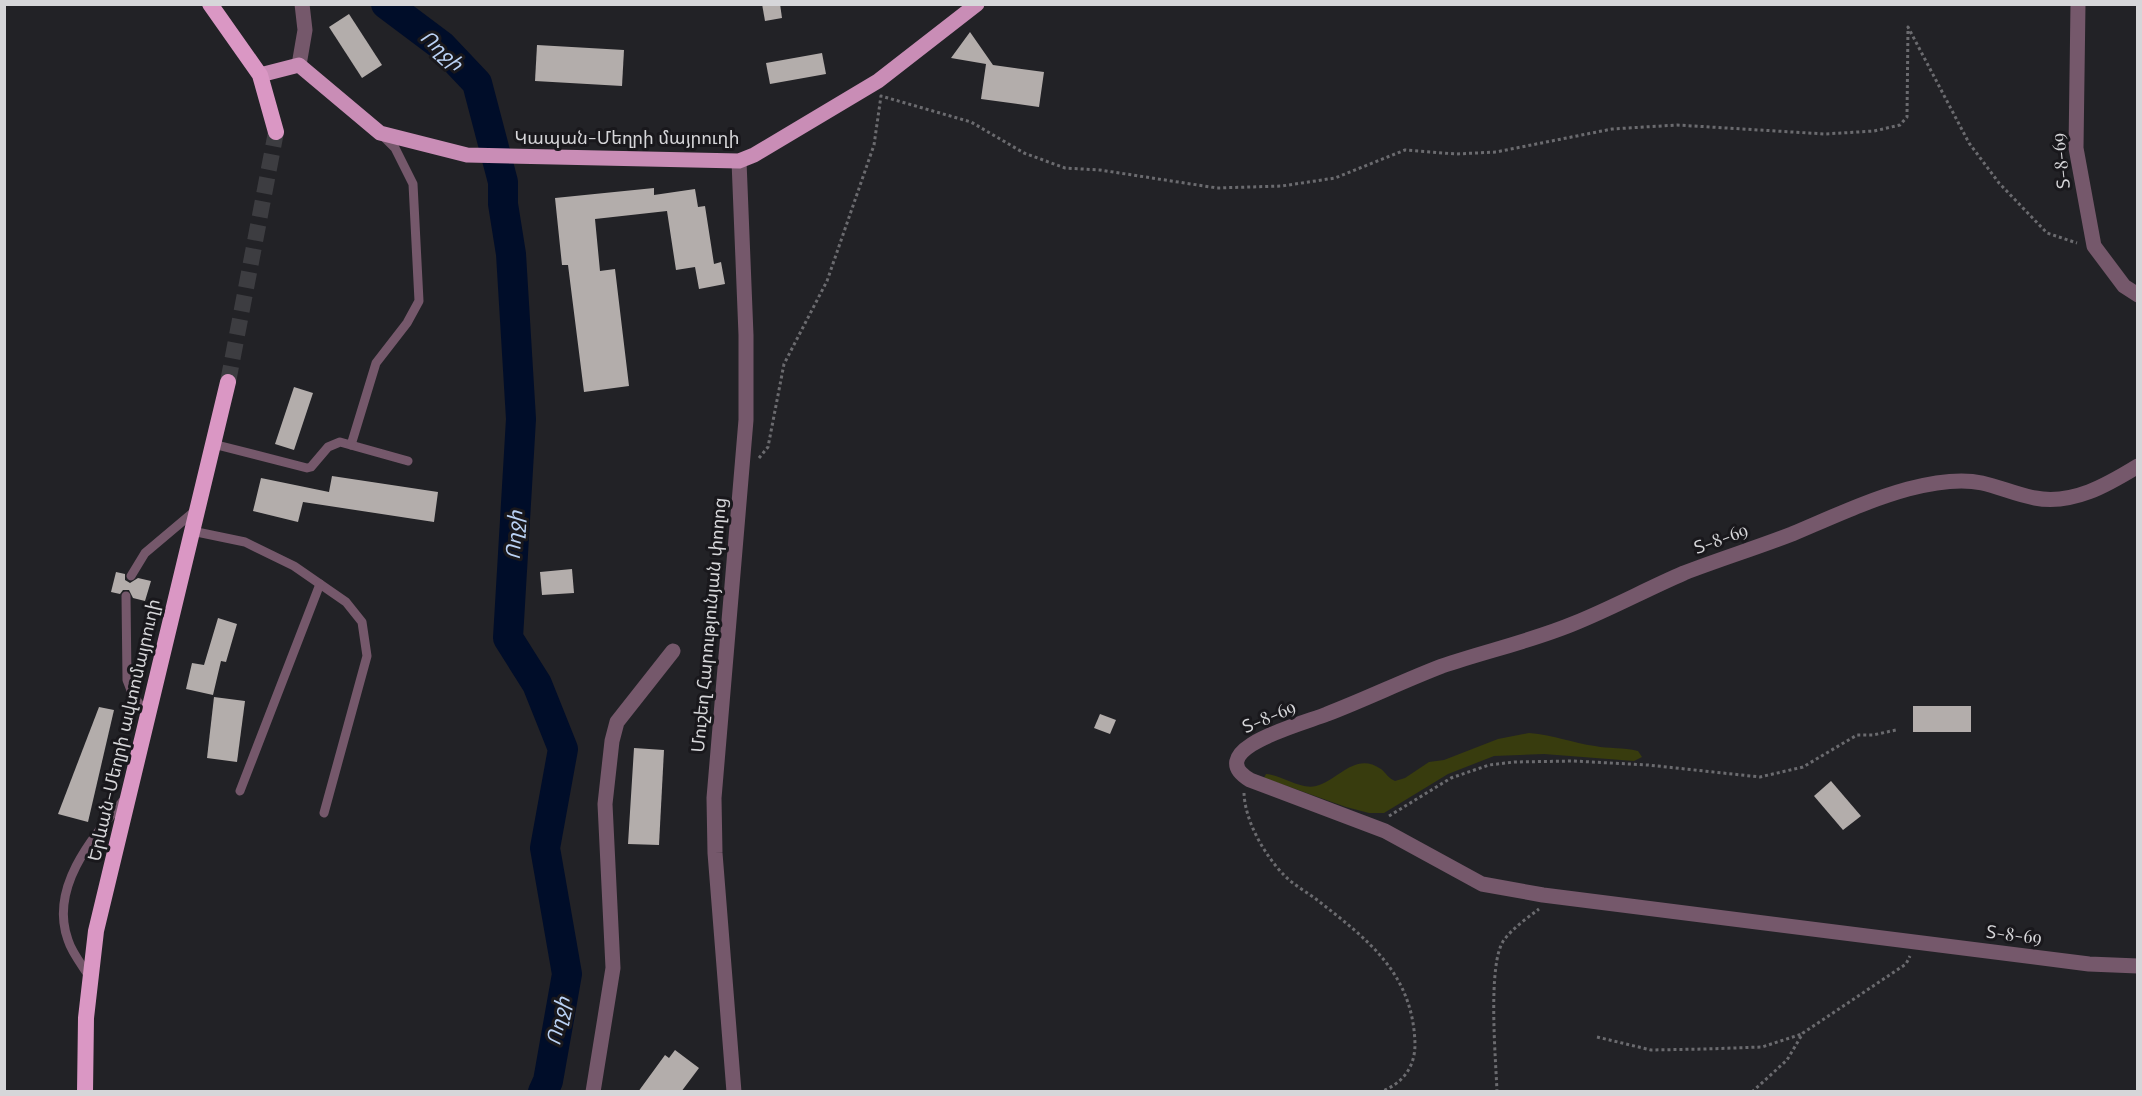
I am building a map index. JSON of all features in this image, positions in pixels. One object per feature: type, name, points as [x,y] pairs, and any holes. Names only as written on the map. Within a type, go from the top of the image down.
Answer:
[{"type":"highway","points":[[210,4],[260,75],[276,132]]},
{"type":"highway","name":"Երևան-Մեղրի ավտոմայրուղի","points":[[85,1092],[86,1018],[96,931],[228,381]]},
{"type":"main road","name":"Կապան-Մեղրի մայրուղի","points":[[299,65],[380,133],[467,155],[514,158],[739,161],[754,155],[878,81],[977,4]]},
{"type":"main road","points":[[260,75],[299,65]]},
{"type":"street","points":[[299,65],[305,30],[302,4]]},
{"type":"street","name":"Տ-8-69","points":[[2078,4],[2076,148],[2094,246],[2124,286],[2138,295]]},
{"type":"street","name":"Մուշեղ Հարությունյան փողոց","points":[[734,1092],[716,864],[714,798],[742,480],[746,335],[739,161]]},
{"type":"street","name":"Տ-8-69","points":[[2138,466],[2107,485],[2065,498],[2036,499],[1979,482],[1946,482],[1909,489],[1869,501],[1777,540],[1731,554],[1681,574],[1577,622],[1517,644],[1443,666],[1318,718],[1253,741],[1242,750],[1237,765],[1240,775],[1250,780],[1372,826],[1482,884],[1554,897],[1918,943],[2089,964],[2138,966]]},
{"type":"street","name":"Մուշեղ Հարությունյան փողոց","points":[[593,1092],[614,968],[605,804],[612,741],[617,722],[674,651]]},
{"type":"lane","points":[[351,445],[376,363],[408,324],[419,301],[413,183],[395,148],[380,133]]},
{"type":"lane","points":[[213,444],[307,468],[334,443],[351,445],[408,461]]},
{"type":"lane","points":[[131,576],[145,553],[197,509]]},
{"type":"lane","points":[[192,531],[245,542],[294,566],[346,602],[362,622],[368,656],[324,813]]},
{"type":"lane","points":[[240,791],[320,584]]},
{"type":"lane","points":[[126,596],[127,680],[132,693],[148,717]]},
{"type":"lane","points":[[91,978],[68,943],[63,912],[68,883],[93,837],[129,795]]},
{"type":"path","points":[[742,480],[768,447],[784,364],[827,281],[874,145],[881,96],[971,122],[1024,153],[1065,168],[1100,170],[1218,188],[1282,186],[1335,178],[1405,150],[1456,154],[1496,152],[1612,129],[1677,125],[1824,134],[1874,131],[1900,125],[1907,117],[1908,27],[1970,142],[1999,183],[2047,233],[2064,240],[2094,246]]},
{"type":"path","points":[[1372,826],[1451,778],[1489,765],[1524,761],[1573,761],[1648,765],[1760,777],[1803,767],[1857,735],[1873,735],[1896,730]]},
{"type":"path","points":[[1250,780],[1244,794],[1252,828],[1283,874],[1374,948],[1396,974],[1407,997],[1414,1028],[1415,1053],[1407,1076],[1380,1092]]},
{"type":"path","points":[[1497,1092],[1493,1017],[1497,963],[1503,941],[1554,897]]},
{"type":"path","points":[[1598,1037],[1651,1050],[1762,1047],[1803,1033],[1906,964],[1918,943]]},
{"type":"path","points":[[1752,1092],[1786,1060],[1803,1033]]},
{"type":"green space","points":[[1529,733],[1600,747],[1638,751],[1642,757],[1634,761],[1544,754],[1494,756],[1448,774],[1384,813],[1369,813],[1346,807],[1264,778],[1266,774],[1310,787],[1324,783],[1347,768],[1363,763],[1372,764],[1381,769],[1395,781],[1405,778],[1429,762],[1444,760],[1498,739]]},
{"type":"building","points":[[762,4],[780,4],[782,18],[765,21]]},
{"type":"building","points":[[349,14],[382,65],[362,78],[329,27]]},
{"type":"building","points":[[970,32],[993,65],[1044,72],[1039,107],[981,99],[986,64],[951,58]]},
{"type":"building","points":[[537,45],[624,50],[622,86],[535,81]]},
{"type":"building","points":[[822,53],[826,74],[770,84],[766,63]]},
{"type":"building","points":[[654,188],[654,195],[695,189],[698,207],[705,206],[714,264],[721,262],[725,284],[699,289],[695,267],[676,270],[667,211],[595,219],[600,271],[615,269],[629,386],[584,392],[568,265],[562,265],[555,198]]},
{"type":"building","points":[[294,387],[313,393],[294,450],[275,444]]},
{"type":"building","points":[[332,476],[438,492],[434,522],[303,502],[298,522],[253,511],[261,478],[329,492]]},
{"type":"building","points":[[572,569],[574,593],[542,595],[540,572]]},
{"type":"building","points":[[116,572],[125,574],[125,580],[130,583],[138,578],[151,581],[145,601],[133,598],[129,590],[123,590],[120,594],[111,592]]},
{"type":"building","points":[[218,618],[237,624],[226,662],[221,661],[213,695],[186,689],[192,663],[204,665]]},
{"type":"building","points":[[214,697],[245,701],[237,762],[207,758]]},
{"type":"building","points":[[1913,706],[1971,706],[1971,732],[1913,732]]},
{"type":"building","points":[[99,707],[114,710],[88,822],[58,814]]},
{"type":"building","points":[[1100,714],[1116,720],[1110,734],[1094,728]]},
{"type":"building","points":[[634,748],[664,750],[659,845],[628,844]]},
{"type":"building","points":[[1831,781],[1861,816],[1843,830],[1814,796]]},
{"type":"building","points":[[675,1050],[699,1068],[681,1092],[638,1092],[665,1055],[669,1058]]},
{"type":"waterway","name":"Ողջի","points":[[386,4],[442,46],[477,83],[503,182],[503,204],[511,254],[521,419],[508,638],[537,684],[563,749],[545,848],[567,974],[548,1081],[543,1092]]},
{"type":"tunnel","points":[[228,382],[276,132]]}]
